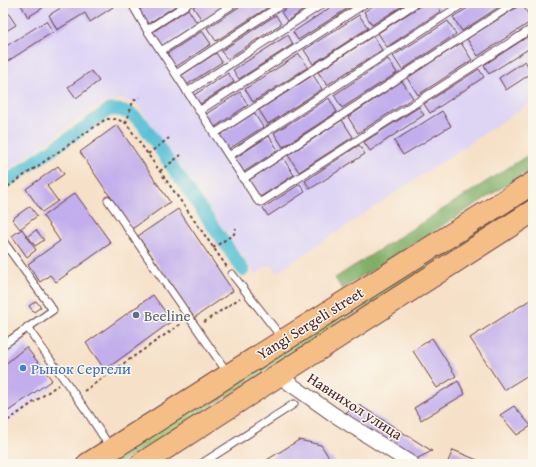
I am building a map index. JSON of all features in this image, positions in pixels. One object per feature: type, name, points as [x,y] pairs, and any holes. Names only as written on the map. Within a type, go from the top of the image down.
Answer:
[{"type":"main road","name":"Yangi Sergeli street","points":[[88,464],[533,183]]},
{"type":"main road","name":"Yangi Sergeli street","points":[[141,464],[533,211]]},
{"type":"street","name":"Навнихол улица","points":[[279,376],[333,414],[412,464]]},
{"type":"lane","points":[[147,30],[189,3]]},
{"type":"lane","points":[[161,51],[235,3]]},
{"type":"lane","points":[[176,74],[284,3]]},
{"type":"lane","points":[[187,92],[324,3]]},
{"type":"lane","points":[[199,111],[366,3]]},
{"type":"lane","points":[[214,134],[416,3]]},
{"type":"lane","points":[[229,156],[464,3]]},
{"type":"lane","points":[[243,179],[515,3]]},
{"type":"lane","points":[[134,4],[147,30],[258,201],[263,201],[533,28]]},
{"type":"lane","points":[[108,200],[229,374]]},
{"type":"lane","points":[[3,241],[54,310],[27,327],[3,345]]},
{"type":"lane","points":[[232,274],[283,340]]},
{"type":"lane","points":[[27,327],[65,380],[111,449]]},
{"type":"lane","points":[[201,464],[294,404]]},
{"type":"path","points":[[126,123],[132,105],[140,97]]},
{"type":"path","points":[[3,190],[106,118],[116,119],[126,123],[232,274]]},
{"type":"path","points":[[148,154],[169,138]]},
{"type":"path","points":[[160,172],[181,155]]},
{"type":"path","points":[[213,248],[234,234],[236,228]]},
{"type":"path","points":[[196,327],[247,294]]},
{"type":"path","points":[[76,396],[190,318]]},
{"type":"path","points":[[3,424],[65,380]]},
{"type":"shaded area","points":[[3,3],[533,3],[533,101],[277,272],[271,264],[255,274],[137,104],[120,99],[102,103],[3,173]]},
{"type":"shaded area","name":"Рынок Сергели","points":[[21,336],[55,385],[3,426],[3,350]]},
{"type":"green space","points":[[533,152],[533,168],[342,289],[335,278]]},
{"type":"green space","points":[[533,194],[533,203],[118,464],[104,464]]},
{"type":"building","points":[[20,3],[42,3],[44,7],[28,17]]},
{"type":"building","points":[[69,3],[111,3],[113,7],[90,22],[85,13],[57,30],[49,15]]},
{"type":"building","points":[[150,3],[180,3],[146,25],[138,11]]},
{"type":"building","points":[[199,3],[228,3],[202,20],[193,7]]},
{"type":"building","points":[[245,3],[268,3],[270,6],[216,41],[207,28]]},
{"type":"building","points":[[295,3],[314,3],[287,21],[281,12]]},
{"type":"building","points":[[337,3],[351,3],[353,5],[298,40],[293,32]]},
{"type":"building","points":[[377,3],[407,3],[372,25],[364,12]]},
{"type":"building","points":[[425,3],[436,3],[441,11],[387,47],[378,33]]},
{"type":"building","points":[[476,3],[505,3],[462,31],[453,17]]},
{"type":"building","points":[[522,4],[532,21],[478,56],[467,39]]},
{"type":"building","points":[[3,5],[16,25],[3,33]]},
{"type":"building","points":[[188,9],[197,23],[160,47],[151,33]]},
{"type":"building","points":[[276,15],[281,24],[227,59],[221,51]]},
{"type":"building","points":[[359,15],[368,28],[313,64],[304,50]]},
{"type":"building","points":[[46,21],[53,32],[5,63],[3,59],[3,48]]},
{"type":"building","points":[[448,21],[456,34],[402,70],[393,56]]},
{"type":"building","points":[[202,31],[211,44],[174,68],[165,55]]},
{"type":"building","points":[[533,33],[533,46],[489,74],[484,65]]},
{"type":"building","points":[[288,35],[293,44],[239,79],[233,70]]},
{"type":"building","points":[[373,36],[382,50],[327,85],[318,72]]},
{"type":"building","points":[[461,43],[472,60],[418,95],[407,78]]},
{"type":"building","points":[[216,53],[222,62],[185,86],[179,77]]},
{"type":"building","points":[[299,54],[308,67],[253,102],[245,89]]},
{"type":"building","points":[[388,59],[397,73],[342,108],[334,95]]},
{"type":"building","points":[[525,61],[532,73],[506,90],[499,78]]},
{"type":"building","points":[[479,69],[484,77],[430,113],[424,104]]},
{"type":"building","points":[[91,71],[99,81],[76,98],[68,87]]},
{"type":"building","points":[[228,73],[234,82],[197,106],[191,97]]},
{"type":"building","points":[[313,75],[322,89],[268,124],[259,110]]},
{"type":"building","points":[[402,81],[413,98],[358,133],[348,117]]},
{"type":"building","points":[[240,92],[248,105],[212,129],[203,116]]},
{"type":"building","points":[[329,98],[337,112],[283,147],[274,133]]},
{"type":"building","points":[[419,107],[424,115],[370,151],[364,142]]},
{"type":"building","points":[[442,111],[451,126],[403,155],[394,141]]},
{"type":"building","points":[[254,113],[263,127],[226,151],[217,137]]},
{"type":"building","points":[[342,120],[353,137],[299,172],[288,155]]},
{"type":"building","points":[[117,125],[170,202],[132,229],[80,152]]},
{"type":"building","points":[[269,136],[278,150],[241,174],[232,160]]},
{"type":"building","points":[[359,145],[365,154],[310,189],[305,181]]},
{"type":"building","points":[[283,158],[294,175],[257,199],[246,182]]},
{"type":"building","points":[[58,166],[64,174],[47,186],[58,201],[42,212],[26,189]]},
{"type":"building","points":[[300,184],[305,192],[268,216],[263,208]]},
{"type":"building","points":[[75,193],[111,243],[56,282],[50,275],[40,282],[28,264],[60,241],[43,216]]},
{"type":"building","points":[[30,206],[37,216],[20,229],[12,219]]},
{"type":"building","points":[[178,209],[233,291],[194,318],[138,236]]},
{"type":"building","points":[[22,229],[36,250],[27,257],[12,236]]},
{"type":"building","points":[[36,230],[44,240],[35,246],[28,236]]},
{"type":"building","points":[[153,295],[172,321],[105,370],[86,343]]},
{"type":"building","points":[[533,298],[533,372],[504,390],[470,338]]},
{"type":"building","points":[[36,301],[41,307],[34,312],[29,306]]},
{"type":"building","points":[[432,338],[456,376],[437,388],[413,351]]},
{"type":"building","name":"Рынок Сергели","points":[[26,347],[52,380],[3,415],[3,366]]},
{"type":"building","points":[[458,381],[465,394],[421,420],[414,408]]},
{"type":"building","points":[[359,405],[432,451],[412,461],[340,416]]},
{"type":"building","points":[[514,406],[531,426],[517,435],[500,415]]},
{"type":"building","points":[[299,440],[321,445],[330,459],[332,458],[336,464],[255,464],[261,461],[262,463]]},
{"type":"building","points":[[453,450],[487,464],[447,464]]},
{"type":"waterway","points":[[3,184],[109,110],[127,112],[142,123],[243,270]]},
{"type":"place","name":"Beeline","points":[[136,315]]},
{"type":"place","name":"Рынок Сергели","points":[[23,368]]}]
